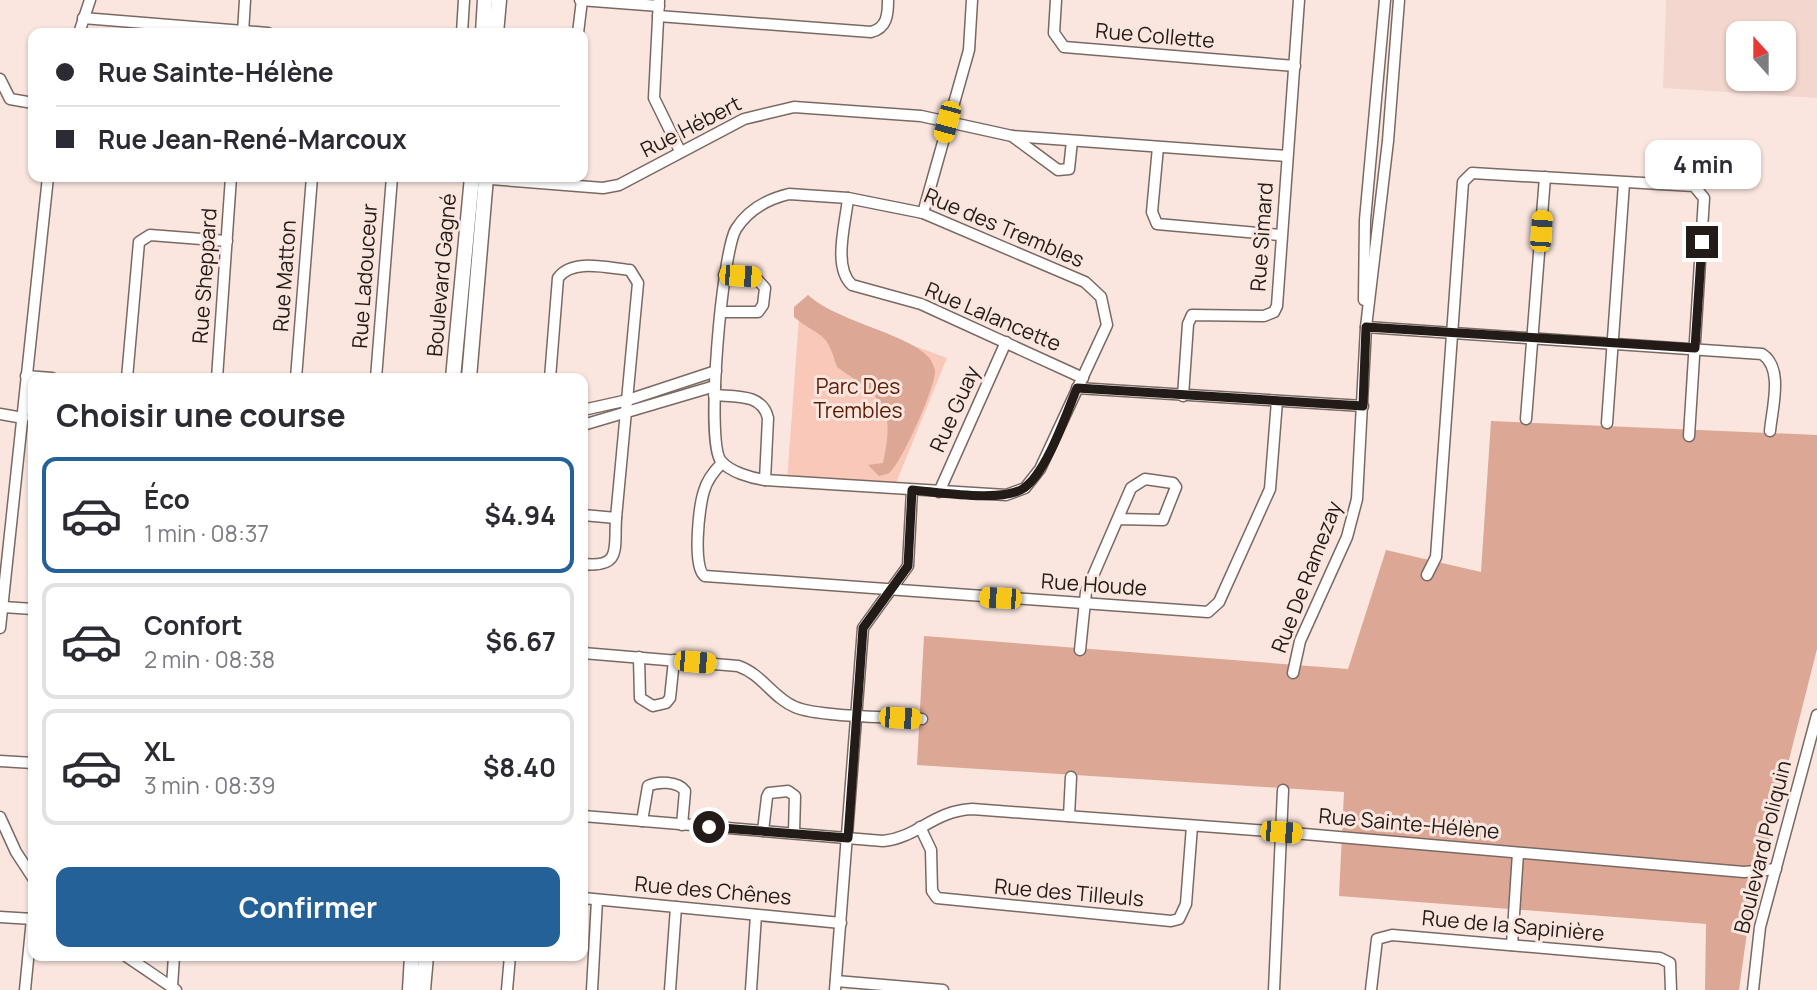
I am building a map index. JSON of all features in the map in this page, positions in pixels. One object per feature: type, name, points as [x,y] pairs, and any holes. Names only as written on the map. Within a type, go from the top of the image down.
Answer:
[{"type":"main road","points":[[483,28],[485,0]]},
{"type":"main road","points":[[496,28],[499,0]]},
{"type":"main road","name":"Boulevard Gagné","points":[[454,373],[478,182]]},
{"type":"main road","name":"Boulevard Gagné","points":[[470,373],[479,182]]},
{"type":"main road","points":[[410,990],[412,961]]},
{"type":"main road","points":[[423,990],[426,961]]},
{"type":"street","points":[[80,28],[90,0]]},
{"type":"street","points":[[243,28],[245,0]]},
{"type":"street","points":[[462,28],[464,0]]},
{"type":"street","points":[[578,28],[581,0],[872,32],[880,30],[886,21],[888,0]]},
{"type":"street","points":[[923,213],[968,50],[972,0]]},
{"type":"street","name":"Rue Collette","points":[[1056,0],[1054,33],[1064,47],[1295,66]]},
{"type":"street","name":"Rue Simard","points":[[1183,396],[1188,324],[1192,316],[1203,313],[1264,316],[1274,312],[1299,0]]},
{"type":"street","name":"Rue De Ramezay","points":[[1366,327],[1363,293],[1371,155],[1385,0]]},
{"type":"street","name":"Rue De Ramezay","points":[[1293,673],[1300,641],[1353,517],[1357,499],[1366,327],[1386,155],[1399,0]]},
{"type":"street","points":[[659,7],[654,98],[680,151]]},
{"type":"street","points":[[83,18],[197,28]]},
{"type":"street","points":[[1380,41],[1396,41]]},
{"type":"street","points":[[0,79],[5,98],[28,102]]},
{"type":"street","name":"Rue Hébert","points":[[573,182],[603,188],[619,185],[744,119],[794,107],[921,116],[1012,136],[1287,156]]},
{"type":"street","name":"Rue Hébert","points":[[1012,136],[1058,170],[1064,171],[1069,169],[1071,163],[1072,141]]},
{"type":"street","points":[[1158,147],[1152,212],[1157,224],[1280,235]]},
{"type":"street","points":[[1371,155],[1386,155]]},
{"type":"street","points":[[1427,575],[1436,557],[1465,177],[1472,173],[1694,186],[1704,198],[1689,436]]},
{"type":"street","points":[[1526,419],[1545,177]]},
{"type":"street","points":[[28,386],[26,376],[47,182]]},
{"type":"street","name":"Rue Sheppard","points":[[217,373],[231,182]]},
{"type":"street","name":"Rue Matton","points":[[296,373],[312,182]]},
{"type":"street","name":"Rue Ladouceur","points":[[376,373],[392,182]]},
{"type":"street","points":[[1607,423],[1624,183]]},
{"type":"street","name":"Rue des Trembles","points":[[789,194],[848,198],[923,213],[1085,282],[1101,297],[1107,325],[1040,469],[1024,488],[1006,495],[765,480],[743,475],[722,463],[715,451],[713,434],[716,371],[724,275],[729,246],[736,229],[761,205],[789,194]]},
{"type":"street","name":"Rue Lalancette","points":[[848,198],[842,261],[846,279],[852,285],[921,304],[1006,342],[1080,383]]},
{"type":"street","points":[[127,373],[139,242],[150,235],[227,241]]},
{"type":"street","points":[[550,373],[558,278],[562,272],[575,266],[630,270],[638,284],[628,400],[624,415],[614,557],[609,564],[588,565]]},
{"type":"street","points":[[723,312],[758,312],[763,304],[765,288],[755,277],[724,275]]},
{"type":"street","points":[[1366,327],[1762,354],[1770,359],[1775,369],[1770,431]]},
{"type":"street","name":"Rue Guay","points":[[939,492],[1006,342]]},
{"type":"street","points":[[588,409],[628,400],[716,371]]},
{"type":"street","points":[[1080,383],[1183,396],[1363,406]]},
{"type":"street","points":[[588,424],[715,390],[754,398],[767,412],[765,480]]},
{"type":"street","points":[[0,625],[23,418],[28,396]]},
{"type":"street","name":"Rue Houde","points":[[722,463],[705,487],[701,499],[697,565],[701,574],[890,592],[1083,603],[1198,613],[1215,608],[1270,489],[1278,401]]},
{"type":"street","points":[[0,414],[23,418]]},
{"type":"street","points":[[1080,650],[1083,603],[1118,519],[1131,488],[1140,480],[1173,483],[1176,487],[1163,520],[1118,519]]},
{"type":"street","points":[[912,490],[908,566],[863,628],[835,986],[943,990]]},
{"type":"street","points":[[588,515],[616,517]]},
{"type":"street","points":[[2,607],[28,609]]},
{"type":"street","points":[[588,653],[738,666],[754,673],[795,707],[922,719]]},
{"type":"street","points":[[639,657],[638,692],[640,698],[653,706],[666,703],[670,698],[674,660]]},
{"type":"street","name":"Boulevard Poliquin","points":[[1753,990],[1760,927],[1817,715]]},
{"type":"street","points":[[0,761],[28,763]]},
{"type":"street","points":[[1069,816],[1071,778]]},
{"type":"street","points":[[642,821],[648,786],[671,783],[680,785],[685,791],[682,825]]},
{"type":"street","points":[[763,831],[767,797],[769,793],[779,790],[795,796],[794,833]]},
{"type":"street","points":[[1274,990],[1283,790]]},
{"type":"street","name":"Rue Sainte-Hélène","points":[[588,816],[889,840],[920,827],[933,818],[957,810],[1281,832],[1744,872],[1776,869]]},
{"type":"street","points":[[0,817],[28,870]]},
{"type":"street","name":"Rue des Tilleuls","points":[[920,827],[931,850],[932,891],[937,898],[1171,921],[1179,919],[1186,904],[1192,826]]},
{"type":"street","points":[[1512,944],[1518,853]]},
{"type":"street","name":"Rue des Chênes","points":[[588,899],[841,923]]},
{"type":"street","points":[[592,990],[597,900]]},
{"type":"street","points":[[670,990],[676,907]]},
{"type":"street","points":[[751,990],[756,915]]},
{"type":"street","points":[[0,917],[28,917]]},
{"type":"street","name":"Rue de la Sapinière","points":[[1371,990],[1375,946],[1380,937],[1392,935],[1660,958],[1670,963],[1671,990]]},
{"type":"street","points":[[25,990],[28,961]]},
{"type":"street","points":[[133,961],[174,989]]},
{"type":"street","points":[[174,961],[174,989]]},
{"type":"street","points":[[507,990],[510,961]]},
{"type":"shaded area","points":[[1666,0],[1817,0],[1817,98],[1663,88]]},
{"type":"shaded area","points":[[808,295],[821,305],[908,343],[931,360],[935,370],[934,378],[924,407],[902,456],[888,473],[879,476],[868,465],[883,463],[888,428],[886,415],[874,395],[837,367],[826,340],[794,317],[794,307]]},
{"type":"shaded area","points":[[1491,421],[1817,435],[1817,649],[1749,918],[1739,990],[1705,990],[1706,924],[1339,896],[1344,792],[917,765],[924,636],[1348,669],[1386,550],[1481,572]]},
{"type":"green space","name":"Parc Des Trembles","points":[[800,304],[947,358],[894,488],[787,481]]},
{"type":"route","points":[[709,827],[848,838],[863,628],[908,566],[912,490],[1006,495],[1024,488],[1040,469],[1077,388],[1363,406],[1366,327],[1695,348],[1702,242]]}]
